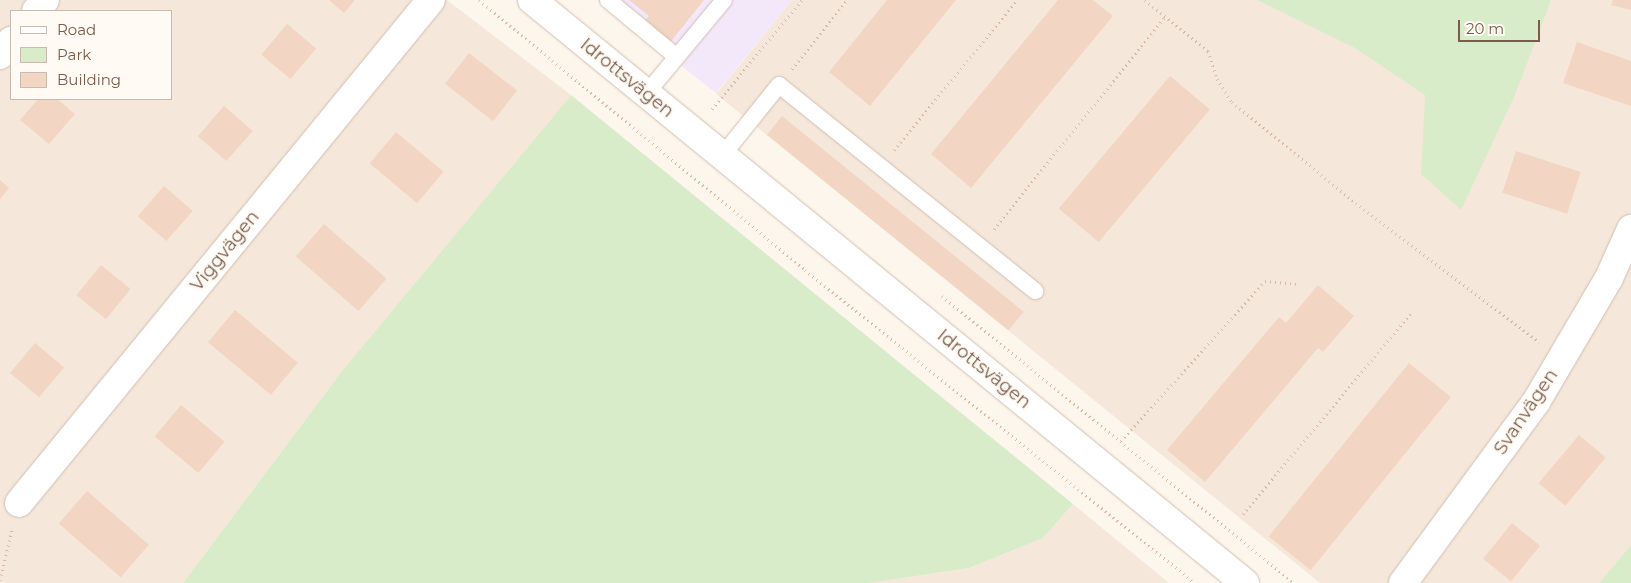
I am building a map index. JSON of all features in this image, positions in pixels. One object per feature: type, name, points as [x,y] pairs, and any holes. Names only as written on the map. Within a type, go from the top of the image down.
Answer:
[{"type":"street","points":[[37,10],[45,0]]},
{"type":"street","name":"Viggvägen","points":[[19,502],[431,0]]},
{"type":"street","name":"Idrottsvägen","points":[[532,0],[1245,583]]},
{"type":"street","points":[[0,55],[10,42]]},
{"type":"street","name":"Svanvägen","points":[[1403,583],[1536,402],[1609,278],[1631,229]]},
{"type":"lane","points":[[608,0],[677,57]]},
{"type":"lane","points":[[646,94],[724,0]]},
{"type":"lane","points":[[722,156],[779,85],[1035,292]]},
{"type":"path","points":[[479,0],[805,270],[904,347],[1195,583]]},
{"type":"path","points":[[712,109],[802,0]]},
{"type":"path","points":[[779,85],[847,0]]},
{"type":"path","points":[[881,166],[1017,0]]},
{"type":"path","points":[[1145,0],[1208,50],[1217,80],[1232,102],[1356,203],[1562,360]]},
{"type":"path","points":[[979,247],[1166,16]]},
{"type":"path","points":[[1121,441],[1265,281],[1298,284]]},
{"type":"path","points":[[1243,514],[1410,314]]},
{"type":"path","points":[[0,580],[19,502]]},
{"type":"shaded area","points":[[0,0],[447,0],[571,95],[342,371],[183,583],[0,583]]},
{"type":"shaded area","points":[[597,0],[792,0],[716,93]]},
{"type":"shaded area","points":[[792,0],[1631,0],[1631,545],[1599,583],[1320,583],[716,94]]},
{"type":"shaded area","points":[[1073,504],[1169,583],[870,583],[969,568],[1043,538]]},
{"type":"green space","points":[[1257,0],[1551,0],[1515,95],[1461,210],[1421,174],[1425,95],[1355,48]]},
{"type":"green space","points":[[571,95],[1073,504],[1043,538],[969,568],[870,583],[183,583],[342,371]]},
{"type":"green space","points":[[1631,545],[1631,583],[1599,583]]},
{"type":"building","points":[[329,0],[355,0],[344,13]]},
{"type":"building","points":[[629,0],[704,0],[669,44],[643,23],[649,16]]},
{"type":"building","points":[[887,0],[956,0],[870,106],[829,72]]},
{"type":"building","points":[[1058,0],[1093,0],[1113,16],[971,188],[931,154]]},
{"type":"building","points":[[1613,0],[1631,0],[1631,10],[1611,5]]},
{"type":"building","points":[[287,24],[316,48],[290,79],[261,55]]},
{"type":"building","points":[[1577,42],[1631,61],[1631,106],[1563,83]]},
{"type":"building","points":[[469,53],[517,91],[493,121],[445,84]]},
{"type":"building","points":[[1170,76],[1210,109],[1099,242],[1059,209]]},
{"type":"building","points":[[37,100],[58,100],[75,114],[49,144],[20,120]]},
{"type":"building","points":[[224,106],[253,131],[226,161],[198,136]]},
{"type":"building","points":[[782,116],[1024,312],[1009,330],[767,135]]},
{"type":"building","points":[[396,132],[443,172],[417,203],[370,163]]},
{"type":"building","points":[[1516,151],[1581,172],[1567,214],[1502,193]]},
{"type":"building","points":[[0,180],[9,188],[0,199]]},
{"type":"building","points":[[164,186],[193,211],[166,241],[138,216]]},
{"type":"building","points":[[324,224],[387,278],[358,311],[296,256]]},
{"type":"building","points":[[101,265],[131,289],[106,319],[76,295]]},
{"type":"building","points":[[1318,285],[1354,316],[1323,352],[1318,348],[1205,482],[1167,450],[1279,317],[1286,323]]},
{"type":"building","points":[[235,310],[298,363],[271,395],[208,342]]},
{"type":"building","points":[[35,343],[64,367],[39,397],[10,373]]},
{"type":"building","points":[[1409,363],[1451,397],[1311,570],[1269,536]]},
{"type":"building","points":[[181,405],[225,442],[198,473],[155,436]]},
{"type":"building","points":[[1579,435],[1606,457],[1565,506],[1539,483]]},
{"type":"building","points":[[87,491],[149,545],[121,577],[59,523]]},
{"type":"building","points":[[1512,523],[1540,546],[1511,581],[1483,559]]}]
